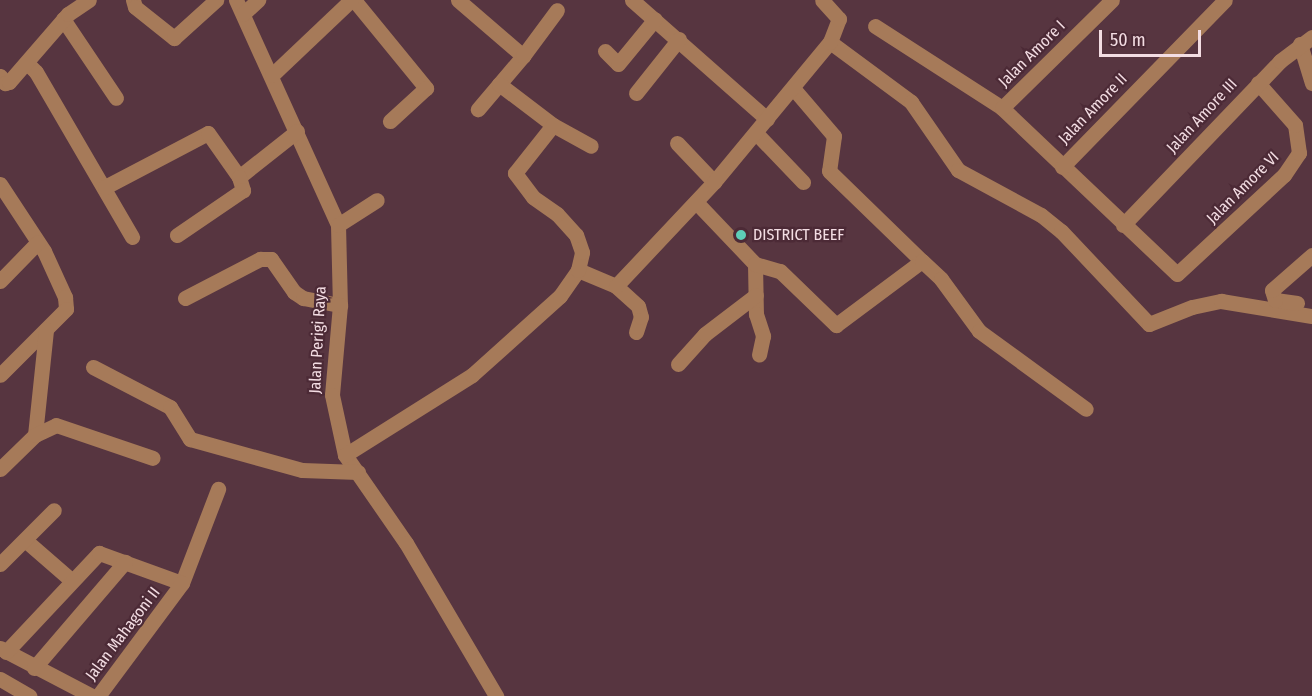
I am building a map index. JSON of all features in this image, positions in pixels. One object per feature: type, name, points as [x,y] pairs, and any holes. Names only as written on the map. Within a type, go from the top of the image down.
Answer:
[{"type":"street","points":[[0,75],[7,83],[28,64],[63,19],[89,0]]},
{"type":"street","points":[[133,0],[135,7],[174,38],[180,37],[216,0]]},
{"type":"street","points":[[240,7],[258,0]]},
{"type":"street","points":[[272,75],[352,0],[426,88],[390,121]]},
{"type":"street","points":[[459,0],[522,56]]},
{"type":"street","points":[[632,0],[679,39],[767,119]]},
{"type":"street","points":[[616,286],[714,182],[830,42],[838,19],[822,0]]},
{"type":"street","name":"Jalan Amore I","points":[[1002,108],[1112,0]]},
{"type":"street","name":"Jalan Amore II","points":[[1062,167],[1226,0]]},
{"type":"street","points":[[478,109],[562,5]]},
{"type":"street","name":"Jalan Perigi Raya","points":[[240,7],[338,225],[340,305],[332,395],[345,455],[406,543],[496,696]]},
{"type":"street","points":[[63,19],[116,98]]},
{"type":"street","points":[[605,51],[618,64],[655,19]]},
{"type":"street","points":[[876,26],[1002,108],[1124,225]]},
{"type":"street","points":[[636,93],[679,39]]},
{"type":"street","points":[[1306,41],[1312,83]]},
{"type":"street","name":"Jalan Amore III","points":[[1124,225],[1258,83],[1306,41]]},
{"type":"street","points":[[830,42],[911,102],[958,170],[1041,215],[1061,231],[1149,324],[1192,307],[1221,302],[1312,316]]},
{"type":"street","points":[[28,64],[105,187],[132,237]]},
{"type":"street","name":"Jalan Amore VI","points":[[1124,225],[1173,272],[1182,273],[1284,175],[1299,153],[1295,125],[1258,83]]},
{"type":"street","points":[[499,84],[553,125],[591,146]]},
{"type":"street","points":[[793,88],[834,136],[829,171],[941,279],[979,331],[1086,409]]},
{"type":"street","points":[[345,455],[472,375],[560,296],[578,270],[582,252],[576,235],[558,214],[533,196],[515,173],[553,125]]},
{"type":"street","points":[[239,177],[297,131]]},
{"type":"street","points":[[105,187],[205,132],[239,177],[241,193],[177,235]]},
{"type":"street","points":[[756,133],[803,182]]},
{"type":"street","points":[[677,143],[714,182]]},
{"type":"street","points":[[0,185],[38,242],[65,297],[66,309],[0,375]]},
{"type":"street","points":[[338,225],[377,200]]},
{"type":"street","points":[[696,202],[755,264],[780,271],[836,325],[922,261]]},
{"type":"street","points":[[0,281],[38,242]]},
{"type":"street","points":[[1297,303],[1275,300],[1272,290],[1312,255]]},
{"type":"street","points":[[184,298],[260,259],[271,259],[294,292],[303,298],[340,305]]},
{"type":"street","points":[[755,264],[756,314],[763,336],[759,355]]},
{"type":"street","points":[[578,270],[616,286],[638,306],[641,317],[636,333]]},
{"type":"street","points":[[678,364],[705,334],[756,295]]},
{"type":"street","points":[[35,435],[46,330]]},
{"type":"street","points":[[93,367],[170,407],[190,439],[302,470],[358,472]]},
{"type":"street","points":[[0,469],[35,435],[56,425],[153,458]]},
{"type":"street","points":[[182,583],[218,489]]},
{"type":"street","points":[[0,564],[54,510]]},
{"type":"street","points":[[25,540],[71,580],[3,650],[92,696]]},
{"type":"street","name":"Jalan Mahagoni II","points":[[71,580],[104,551],[125,562],[182,583],[98,696]]},
{"type":"street","points":[[34,668],[125,562]]},
{"type":"street","points":[[0,679],[29,696]]},
{"type":"place","name":"DISTRICT BEEF","points":[[741,235]]}]
